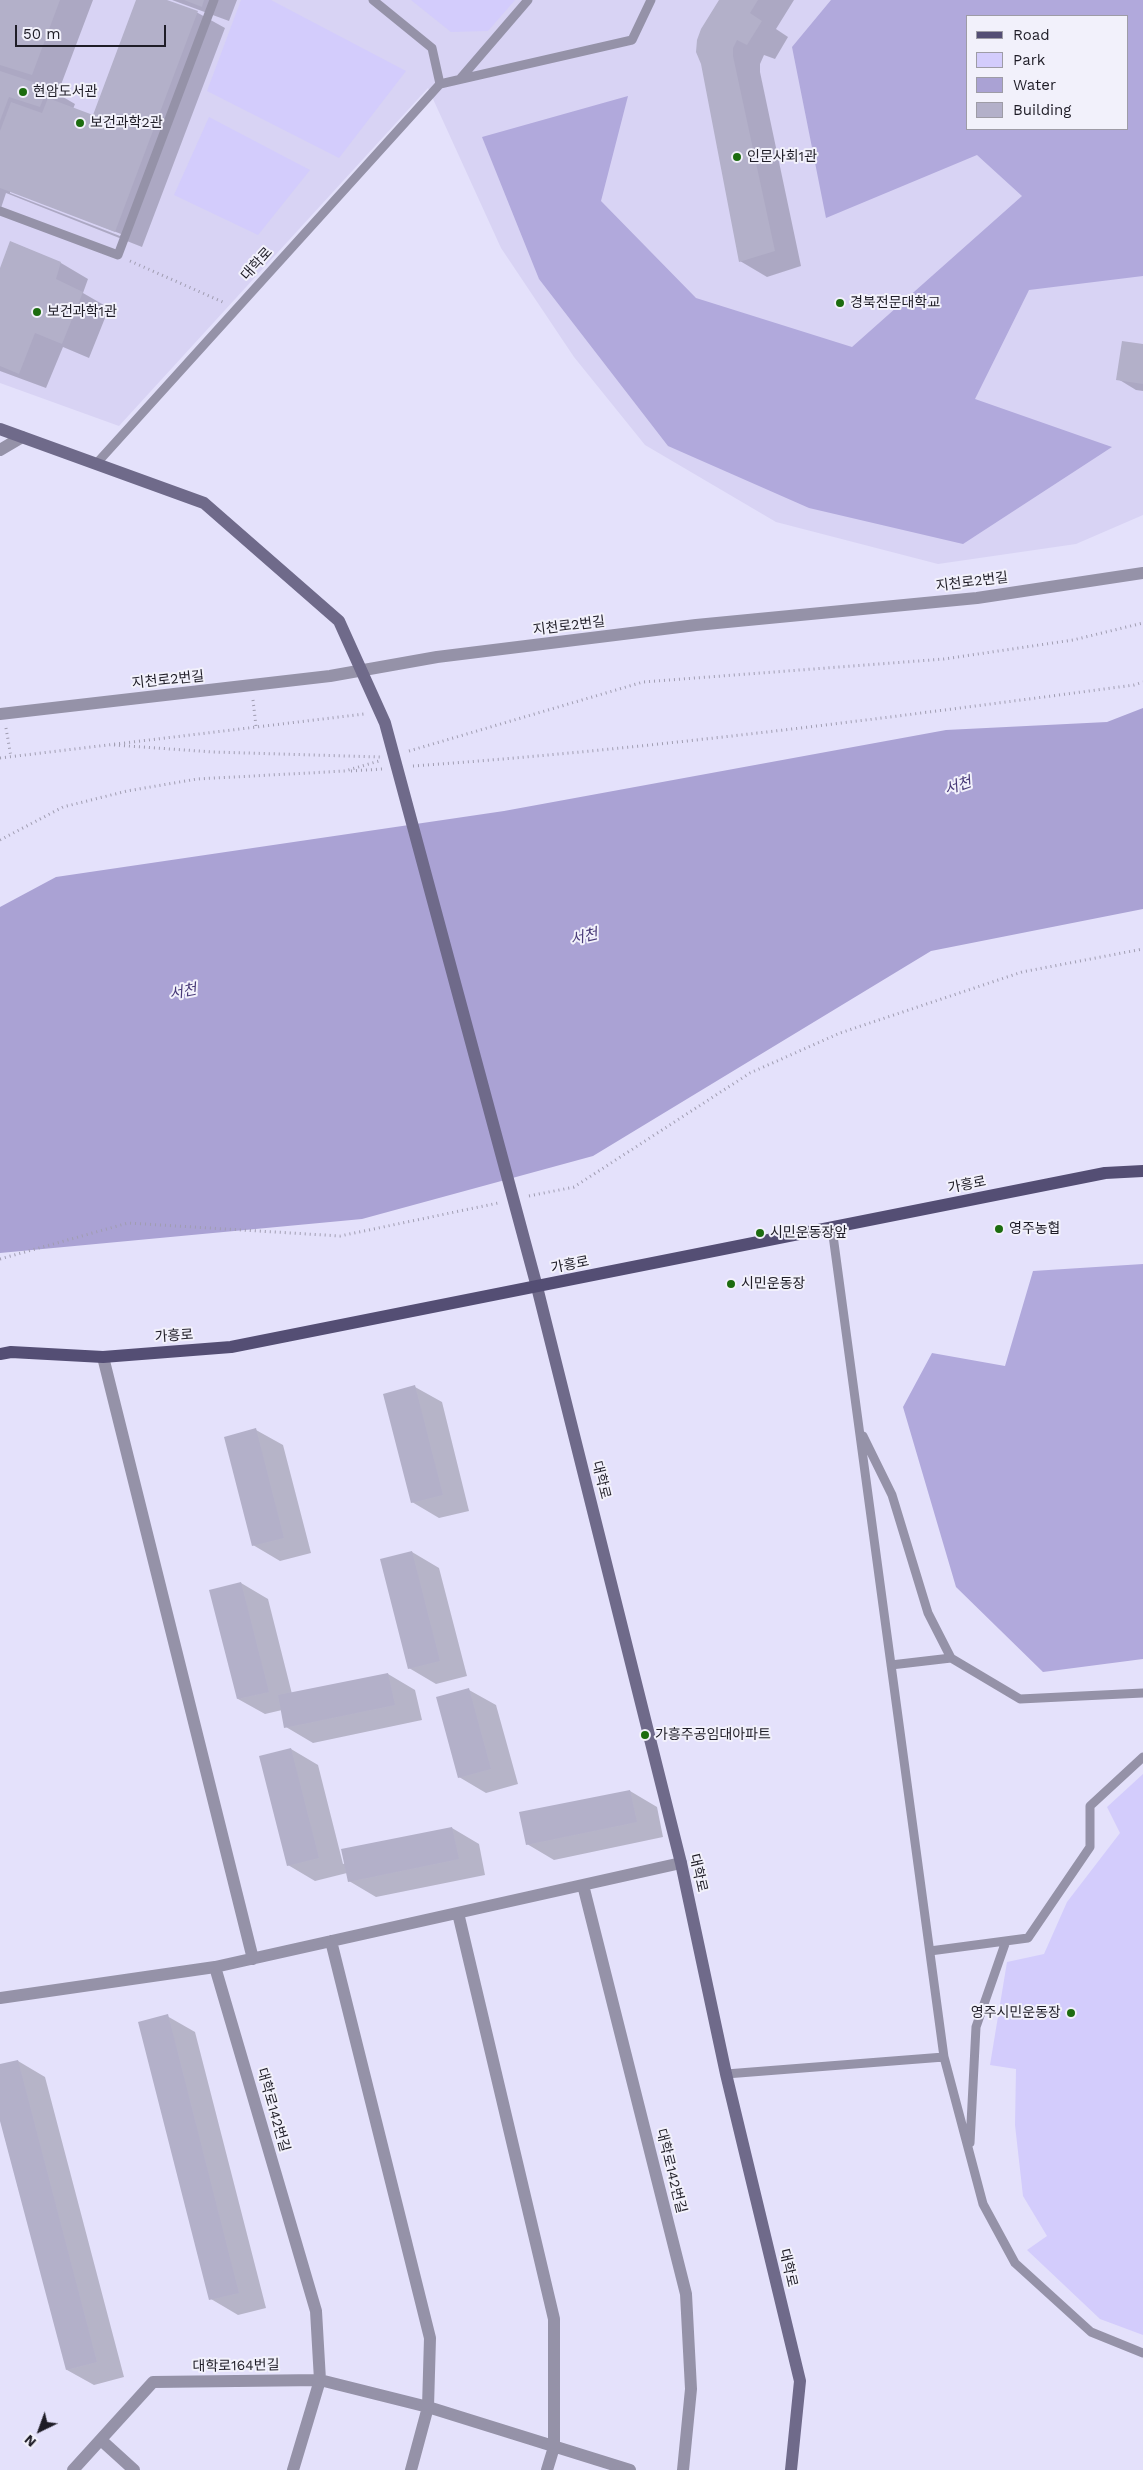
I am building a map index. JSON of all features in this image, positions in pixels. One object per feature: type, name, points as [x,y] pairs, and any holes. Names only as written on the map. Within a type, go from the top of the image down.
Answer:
[{"type":"main road","points":[[0,429],[96,464]]},
{"type":"main road","name":"대학로","points":[[96,464],[204,503],[339,620],[383,718],[537,1287],[681,1863],[726,2074],[800,2381],[792,2470]]},
{"type":"main road","name":"가흥로","points":[[0,1354],[11,1352],[103,1357],[231,1347],[1105,1173],[1143,1171]]},
{"type":"street","points":[[0,450],[22,437]]},
{"type":"street","name":"지천로2번길","points":[[2,714],[330,676],[437,657],[696,625],[977,598],[1143,573]]},
{"type":"street","points":[[103,1357],[253,1959]]},
{"type":"street","points":[[0,1998],[215,1967],[681,1863]]},
{"type":"street","name":"대학로142번길","points":[[583,1885],[686,2294],[691,2389],[683,2470]]},
{"type":"street","points":[[458,1913],[554,2319],[554,2447],[547,2470]]},
{"type":"street","points":[[331,1941],[430,2338],[428,2408],[411,2470]]},
{"type":"street","name":"대학로142번길","points":[[215,1967],[316,2311],[320,2380]]},
{"type":"street","points":[[293,2470],[320,2380]]},
{"type":"street","name":"대학로164번길","points":[[101,2440],[153,2382],[320,2380],[428,2408],[630,2470]]},
{"type":"street","points":[[73,2470],[101,2440],[134,2470]]},
{"type":"lane","points":[[0,211],[118,256],[214,0]]},
{"type":"lane","points":[[373,0],[432,48],[440,84],[632,40],[651,0]]},
{"type":"lane","points":[[460,79],[528,0]]},
{"type":"lane","name":"대학로","points":[[96,464],[440,84]]},
{"type":"lane","points":[[832,1228],[944,2057],[983,2204],[1015,2263],[1091,2332],[1143,2353]]},
{"type":"lane","points":[[860,1429],[892,1495],[928,1613],[951,1658],[1020,1698],[1143,1694]]},
{"type":"lane","points":[[891,1665],[951,1658]]},
{"type":"lane","points":[[930,1951],[1028,1938],[1090,1847],[1090,1806],[1143,1757]]},
{"type":"lane","points":[[969,2152],[976,2027],[1006,1941]]},
{"type":"lane","points":[[726,2074],[944,2057]]},
{"type":"path","points":[[118,256],[237,308]]},
{"type":"path","points":[[405,752],[643,682],[944,659],[1073,640],[1143,623]]},
{"type":"path","points":[[412,766],[528,758],[875,719],[1134,685],[1143,682]]},
{"type":"path","points":[[252,685],[256,726]]},
{"type":"path","points":[[2,714],[11,757]]},
{"type":"path","points":[[0,758],[256,726],[383,718]]},
{"type":"path","points":[[106,744],[213,752],[388,758],[345,771]]},
{"type":"path","points":[[0,840],[62,807],[127,791],[197,779],[384,769]]},
{"type":"path","points":[[525,1197],[574,1187],[750,1073],[840,1033],[1022,972],[1143,948]]},
{"type":"path","points":[[0,1259],[128,1224],[340,1236],[506,1201]]},
{"type":"shaded area","name":"경북전문대학교","points":[[0,0],[1143,0],[1143,515],[1076,544],[938,564],[776,522],[645,445],[574,357],[501,248],[428,88],[119,426],[0,383]]},
{"type":"shaded area","points":[[831,0],[1143,0],[1143,276],[1029,290],[975,399],[1112,447],[963,544],[809,508],[668,446],[539,279],[482,137],[628,96],[601,201],[696,298],[852,347],[1022,196],[977,155],[826,218],[792,47]]},
{"type":"shaded area","points":[[1143,1264],[1143,1659],[1043,1672],[956,1587],[903,1407],[932,1353],[1005,1366],[1033,1271]]},
{"type":"green space","points":[[241,0],[271,0],[406,71],[339,158],[207,91]]},
{"type":"green space","points":[[411,0],[515,0],[488,31],[451,32]]},
{"type":"green space","points":[[209,117],[310,170],[258,235],[174,195]]},
{"type":"green space","name":"영주시민운동장","points":[[1143,1774],[1143,2335],[1100,2319],[1027,2250],[1047,2236],[1023,2196],[1015,2125],[1016,2069],[990,2065],[1007,1962],[1044,1954],[1067,1902],[1120,1833],[1107,1807]]},
{"type":"water","name":"서천","points":[[1143,708],[1143,909],[931,951],[593,1156],[362,1219],[0,1253],[0,907],[56,877],[504,811],[946,730],[1107,722]]},
{"type":"building","points":[[0,0],[60,0],[32,75],[0,65]]},
{"type":"building","name":"보건과학2관","points":[[136,0],[167,0],[198,11],[115,232],[0,188],[0,131],[11,102],[42,113],[48,98],[93,115]]},
{"type":"building","points":[[184,0],[204,0],[202,7]]},
{"type":"building","name":"인문사회1관","points":[[719,0],[758,0],[750,13],[762,21],[747,45],[737,40],[733,48],[733,56],[775,251],[739,262],[701,64],[696,52],[697,40],[701,29]]},
{"type":"building","name":"현암도서관","points":[[0,71],[48,87],[40,107],[9,97],[0,121]]},
{"type":"building","name":"보건과학1관","points":[[10,241],[61,262],[56,279],[83,292],[62,344],[35,333],[19,374],[0,366],[0,268]]},
{"type":"building","points":[[1122,341],[1143,344],[1143,384],[1116,380]]},
{"type":"building","points":[[415,1385],[443,1495],[411,1503],[383,1394]]},
{"type":"building","points":[[256,1428],[284,1538],[252,1546],[224,1437]]},
{"type":"building","points":[[412,1551],[440,1661],[408,1669],[380,1559]]},
{"type":"building","points":[[241,1582],[269,1692],[237,1699],[209,1590]]},
{"type":"building","points":[[388,1673],[395,1705],[284,1728],[278,1695]]},
{"type":"building","points":[[469,1688],[491,1769],[458,1778],[436,1697]]},
{"type":"building","points":[[291,1748],[319,1858],[287,1866],[259,1756]]},
{"type":"building","points":[[630,1790],[637,1822],[526,1845],[519,1812]]},
{"type":"building","points":[[452,1827],[459,1859],[348,1882],[341,1849]]},
{"type":"building","points":[[168,2014],[239,2293],[209,2300],[138,2022]]},
{"type":"building","points":[[18,2060],[97,2362],[66,2370],[0,2121],[0,2064]]},
{"type":"place","name":"현암도서관","points":[[23,92]]},
{"type":"place","name":"보건과학2관","points":[[80,123]]},
{"type":"place","name":"인문사회1관","points":[[737,157]]},
{"type":"place","name":"경북전문대학교","points":[[840,303]]},
{"type":"place","name":"보건과학1관","points":[[37,312]]},
{"type":"place","name":"영주농협","points":[[999,1229]]},
{"type":"place","name":"시민운동장앞","points":[[760,1233]]},
{"type":"place","name":"시민운동장","points":[[731,1284]]},
{"type":"place","name":"가흥주공임대아파트","points":[[645,1735]]},
{"type":"place","name":"영주시민운동장","points":[[1071,2013]]}]
